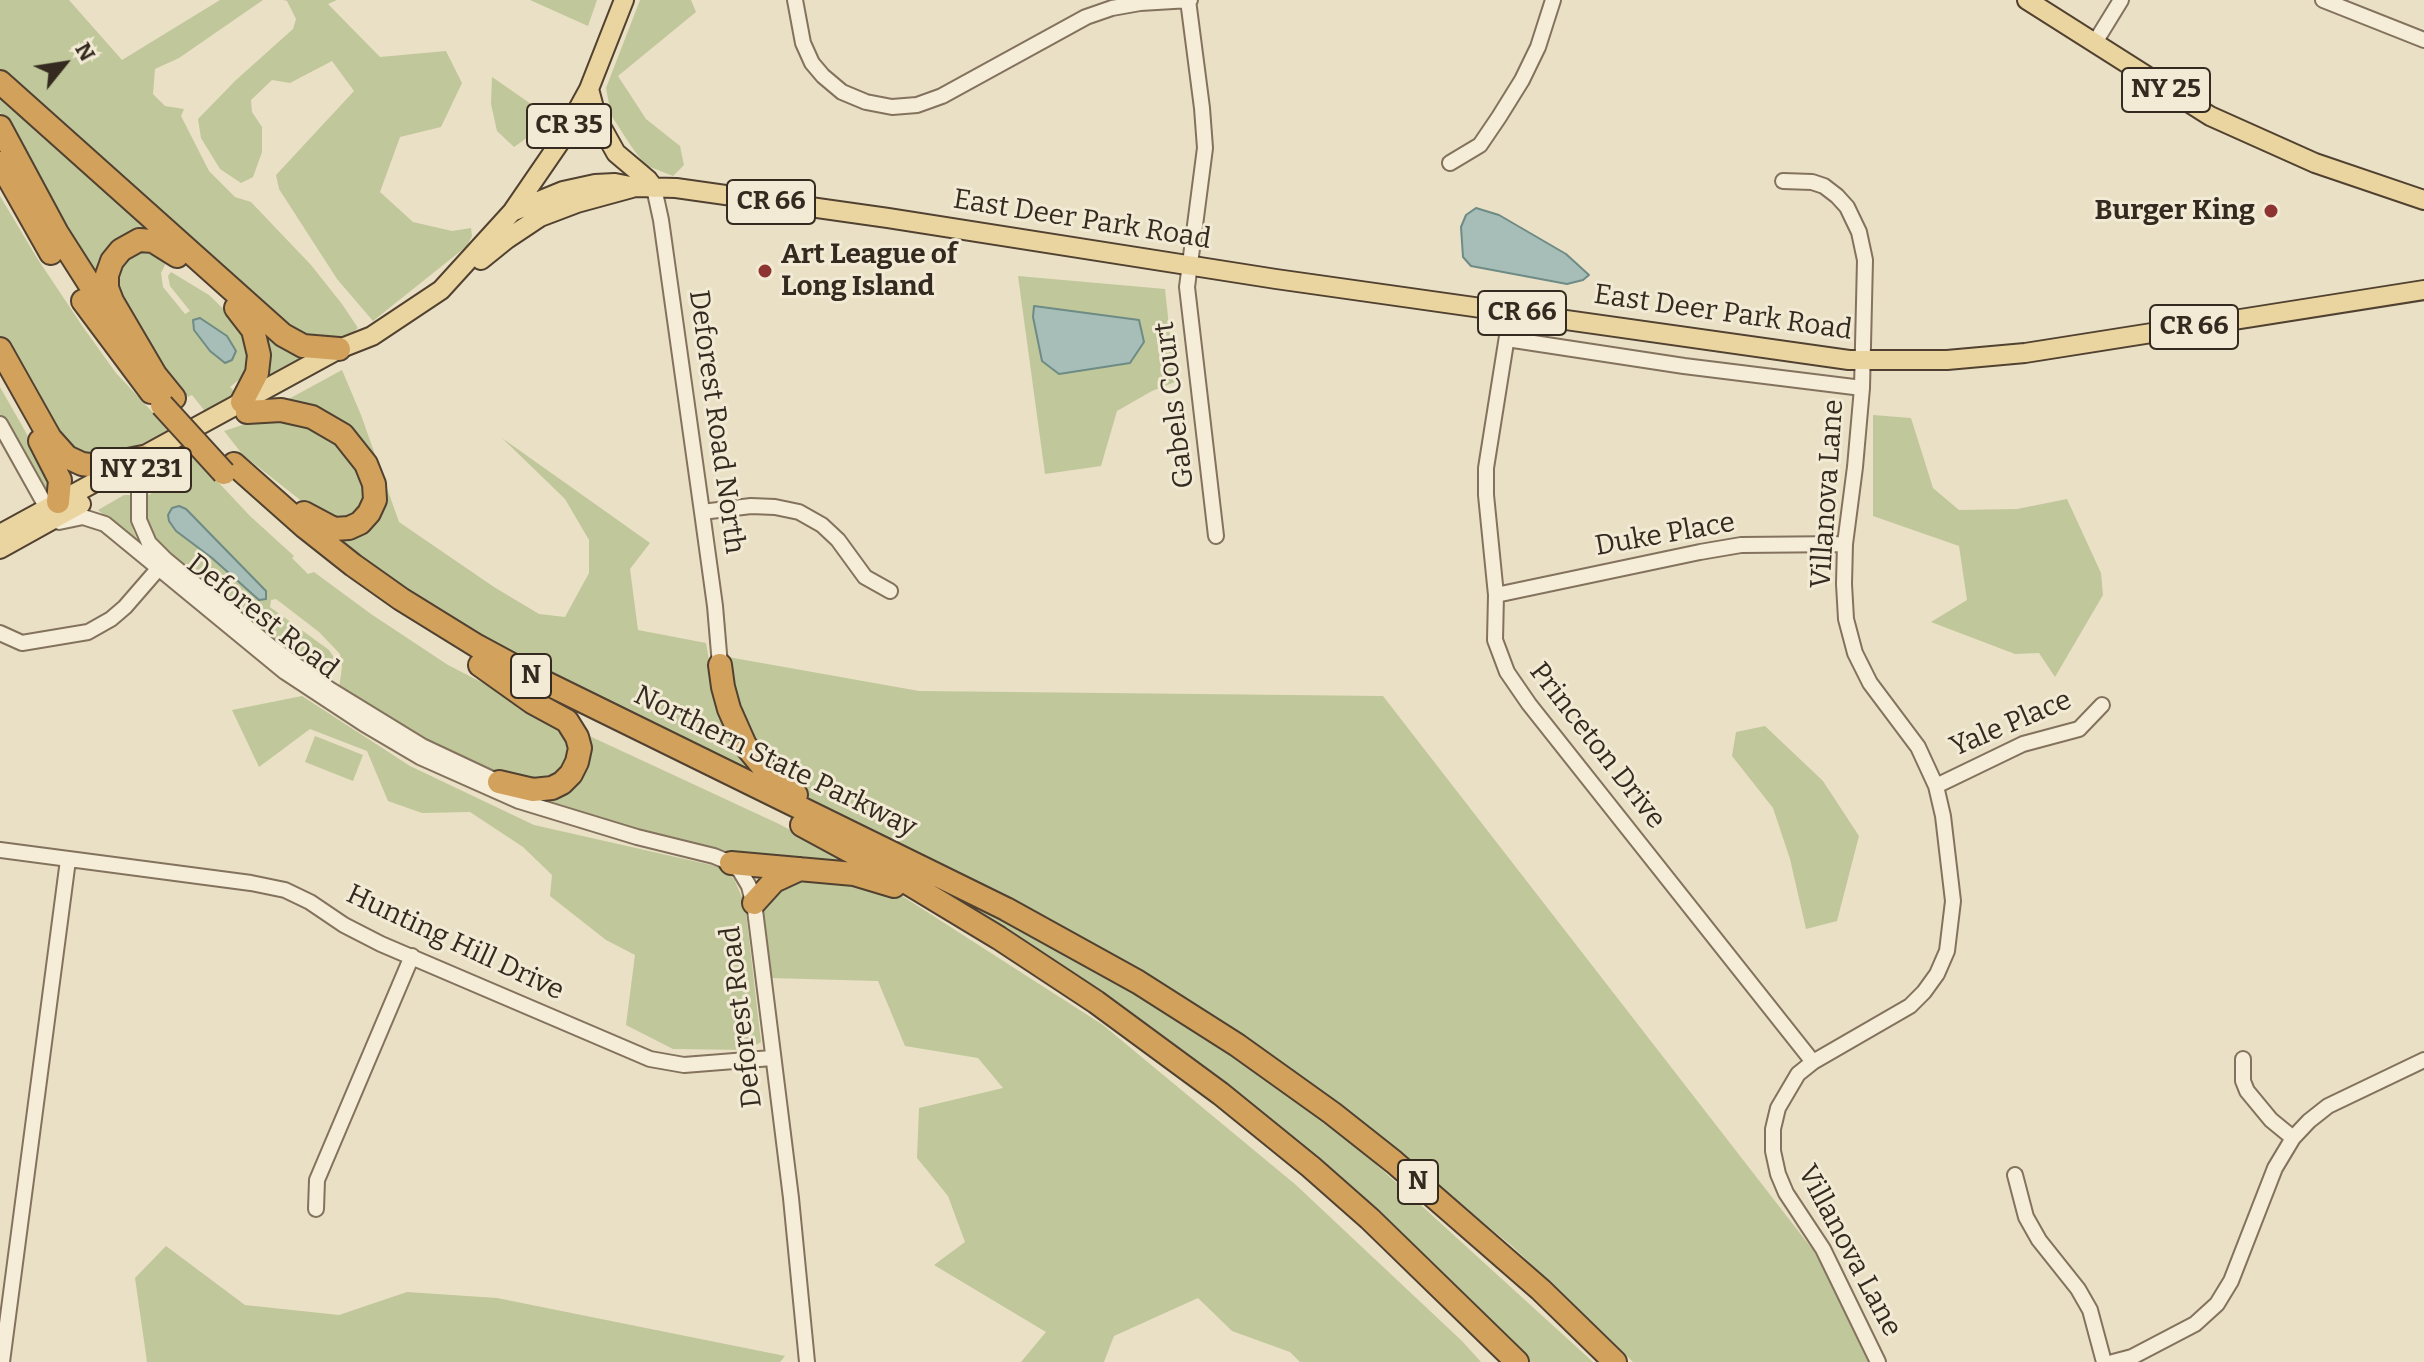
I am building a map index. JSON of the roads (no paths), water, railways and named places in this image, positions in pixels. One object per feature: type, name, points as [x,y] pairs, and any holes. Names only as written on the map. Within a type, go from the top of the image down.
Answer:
[{"type":"highway","points":[[0,82],[283,335],[303,346],[339,349]]},
{"type":"highway","name":"Northern State Parkway","points":[[0,127],[72,259],[156,376],[168,402]]},
{"type":"highway","name":"Northern State Parkway","points":[[0,163],[55,259],[118,351],[290,533],[356,585],[480,665],[812,830],[898,877],[1096,1002],[1221,1094],[1301,1159],[1399,1245],[1517,1362]]},
{"type":"highway","points":[[0,183],[12,205],[55,259]]},
{"type":"highway","points":[[156,376],[112,301],[106,281],[112,261],[121,250],[133,242],[146,239],[161,244],[175,254],[242,315],[253,330],[258,346],[258,365],[245,407],[290,411],[312,417],[333,428],[352,445],[366,464],[374,484],[375,500],[360,523],[334,529],[229,468]]},
{"type":"highway","points":[[0,349],[50,438],[67,457],[82,464],[98,466],[146,461]]},
{"type":"highway","points":[[0,370],[59,475],[61,485],[52,505]]},
{"type":"highway","name":"Northern State Parkway","points":[[229,468],[329,547],[450,631],[540,680],[1006,909],[1138,982],[1237,1045],[1404,1170],[1541,1290],[1615,1362]]},
{"type":"highway","points":[[480,665],[532,702],[567,721],[580,748],[574,769],[558,786],[540,791],[499,782]]},
{"type":"highway","points":[[720,665],[733,722],[760,766],[787,789],[860,837]]},
{"type":"highway","points":[[731,863],[854,874],[887,882],[949,917],[999,938]]},
{"type":"highway","points":[[754,903],[774,881],[800,869]]},
{"type":"main road","name":"CR 35","points":[[367,338],[441,290],[512,212],[560,142],[589,89],[624,0]]},
{"type":"main road","name":"NY 25","points":[[2027,0],[2210,116],[2315,163],[2424,200]]},
{"type":"main road","points":[[605,136],[602,96],[613,33]]},
{"type":"main road","points":[[589,89],[605,136],[616,153],[648,180],[644,188]]},
{"type":"main road","name":"East Deer Park Road","points":[[512,212],[563,191],[595,184],[676,188],[901,219],[1189,266],[1862,360],[1947,360],[2025,353],[2424,290]]},
{"type":"main road","name":"East Deer Park Road","points":[[441,290],[540,217],[567,206],[644,188]]},
{"type":"main road","name":"NY 231","points":[[245,407],[339,349],[367,338]]},
{"type":"main road","name":"NY 231","points":[[0,549],[146,461],[245,407],[345,358],[367,338]]},
{"type":"main road","name":"NY 231","points":[[0,534],[52,505],[146,461]]},
{"type":"street","points":[[795,0],[803,43],[812,63],[823,76],[842,92],[866,102],[892,107],[917,105],[942,96],[1086,17],[1140,3],[1189,0]]},
{"type":"street","name":"Gabels Court","points":[[1189,0],[1205,148],[1187,287],[1216,536]]},
{"type":"street","points":[[1450,163],[1480,145],[1499,117],[1538,47],[1553,0]]},
{"type":"street","points":[[2094,44],[2121,0]]},
{"type":"street","points":[[2323,0],[2424,40]]},
{"type":"street","name":"Villanova Lane","points":[[1783,181],[1812,182],[1824,186],[1847,207],[1859,232],[1865,260],[1862,388],[1845,544],[1846,619],[1855,653],[1879,696],[1918,747],[1936,786],[1943,816],[1953,901],[1947,951],[1924,992],[1910,1006],[1813,1062],[1798,1074],[1778,1108],[1773,1129],[1773,1151],[1786,1193],[1823,1249],[1878,1362]]},
{"type":"street","name":"Deforest Road North","points":[[644,188],[661,220],[715,606],[720,665]]},
{"type":"street","name":"Princeton Drive","points":[[1511,311],[1486,468],[1496,595],[1495,640],[1507,672],[1529,704],[1813,1062]]},
{"type":"street","points":[[1507,339],[1684,366],[1862,388]]},
{"type":"street","points":[[0,424],[52,505]]},
{"type":"street","name":"Deforest Road","points":[[146,461],[139,491],[139,520],[149,543],[166,560],[271,647],[329,689],[422,746],[548,809]]},
{"type":"street","points":[[702,512],[751,506],[799,512],[822,525],[838,540],[865,577],[890,591]]},
{"type":"street","name":"Deforest Road","points":[[35,529],[71,518],[94,519],[110,527],[285,672],[401,746],[465,778],[519,801],[731,863],[746,880],[754,903],[807,1362]]},
{"type":"street","name":"Duke Place","points":[[1496,595],[1741,545],[1845,544]]},
{"type":"street","points":[[0,633],[22,643],[88,632],[125,607],[158,569]]},
{"type":"street","name":"Yale Place","points":[[1936,786],[2023,744],[2079,729],[2102,705]]},
{"type":"street","name":"Hunting Hill Drive","points":[[0,850],[285,890],[381,944],[650,1059],[684,1065],[772,1058]]},
{"type":"street","points":[[2,1362],[68,860]]},
{"type":"street","points":[[316,1209],[317,1180],[412,956]]},
{"type":"street","points":[[2243,1059],[2243,1081],[2247,1091],[2271,1120],[2293,1138]]},
{"type":"street","points":[[2113,1362],[2132,1357],[2195,1324],[2217,1304],[2231,1281],[2275,1168],[2293,1138],[2309,1121],[2328,1106],[2424,1060]]},
{"type":"street","points":[[2015,1175],[2026,1217],[2090,1310],[2104,1362]]},
{"type":"water","points":[[1476,208],[1499,215],[1566,254],[1589,275],[1567,284],[1471,266],[1463,257],[1461,227],[1466,215]]},
{"type":"water","points":[[1034,306],[1139,320],[1144,342],[1130,363],[1059,374],[1042,361],[1033,317]]},
{"type":"water","points":[[200,318],[227,336],[236,351],[232,360],[225,363],[210,351],[194,330],[193,320]]},
{"type":"water","points":[[179,506],[186,509],[266,591],[266,599],[259,600],[176,531],[168,515],[172,508]]},
{"type":"place","name":"Burger King","points":[[2271,211]]},
{"type":"place","name":"Art League of Long Island","points":[[765,271]]}]
